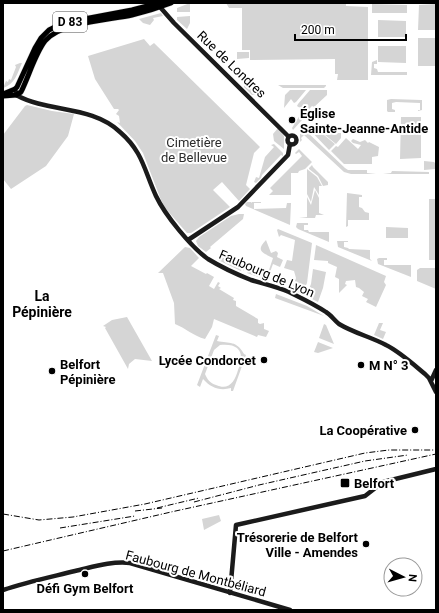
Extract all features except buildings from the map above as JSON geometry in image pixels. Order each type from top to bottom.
[{"type":"main road","name":"D 83","points":[[16,92],[35,48],[41,38],[49,30],[63,23],[171,3]]},
{"type":"main road","name":"D 83","points":[[21,92],[40,50],[52,35],[68,27],[134,15],[159,5]]},
{"type":"main road","points":[[3,95],[21,92]]},
{"type":"street","name":"Rue de Londres","points":[[159,5],[174,23],[289,136]]},
{"type":"street","name":"Faubourg de Lyon","points":[[16,92],[27,101],[87,113],[111,124],[133,145],[141,157],[165,213],[188,240],[208,259],[227,270],[295,295],[318,307],[338,323],[391,347],[425,374],[431,381]]},
{"type":"street","points":[[21,92],[27,101]]},
{"type":"street","points":[[188,240],[238,207],[288,155],[290,144],[287,140],[289,136],[294,136],[296,140],[295,143],[290,144]]},
{"type":"street","points":[[436,370],[431,381],[436,392]]},
{"type":"street","points":[[230,593],[236,525],[365,496],[383,482],[436,469]]},
{"type":"street","name":"Faubourg de Montbéliard","points":[[3,590],[23,583],[117,562],[130,563],[290,610]]},
{"type":"green space","points":[[190,3],[190,12],[177,12],[177,8]]},
{"type":"green space","points":[[226,3],[346,3],[346,6],[368,7],[368,80],[337,80],[338,74],[335,74],[335,59],[250,60],[250,50],[242,50],[242,8],[229,8]]},
{"type":"green space","points":[[372,4],[407,5],[407,13],[372,13]]},
{"type":"green space","points":[[435,4],[435,30],[418,30],[419,5]]},
{"type":"green space","points":[[161,13],[163,16],[153,18],[154,20],[150,25],[143,23],[139,19]]},
{"type":"green space","points":[[190,16],[190,23],[187,29],[177,20],[177,17]]},
{"type":"green space","points":[[378,20],[406,21],[406,37],[378,37]]},
{"type":"green space","points":[[418,38],[435,38],[435,66],[418,66]]},
{"type":"green space","name":"Cimetière de Bellevue","points":[[144,39],[150,46],[154,43],[260,147],[254,153],[246,185],[250,189],[239,201],[222,182],[213,190],[230,207],[191,233],[187,233],[166,209],[161,200],[143,153],[135,141],[117,122],[120,123],[119,116],[116,114],[119,110],[114,109],[95,79],[88,56]]},
{"type":"green space","points":[[378,46],[406,46],[406,63],[378,62]]},
{"type":"green space","points":[[237,52],[249,52],[249,58],[237,59]]},
{"type":"green space","points":[[377,60],[377,64],[374,64],[374,68],[377,69],[378,72],[407,72],[407,75],[371,75],[372,62]]},
{"type":"green space","points":[[22,63],[13,81],[3,88],[6,81],[8,82],[9,79],[11,80],[16,67],[15,65]]},
{"type":"green space","points":[[244,85],[255,86],[255,95],[252,95],[244,87]]},
{"type":"green space","points":[[278,85],[326,86],[324,88],[283,88]]},
{"type":"green space","points":[[290,90],[306,90],[296,102],[294,103],[291,99],[284,108],[285,95]]},
{"type":"green space","points":[[310,90],[327,90],[327,95],[314,107],[312,106],[309,109],[311,110],[293,130],[292,128],[303,110],[297,106]]},
{"type":"green space","points":[[387,100],[422,100],[422,110],[418,111],[420,110],[420,103],[396,102],[392,103],[392,109],[395,110],[395,112],[388,112]]},
{"type":"green space","points":[[27,105],[74,114],[68,136],[46,166],[11,189],[3,179],[3,135]]},
{"type":"green space","points":[[401,117],[421,117],[421,158],[400,159]]},
{"type":"green space","points":[[309,126],[319,135],[324,135],[335,144],[329,150],[307,127]]},
{"type":"green space","points":[[278,128],[284,136],[284,149],[274,141],[273,134]]},
{"type":"green space","points":[[304,129],[348,170],[367,170],[367,173],[376,174],[351,174],[344,172],[304,135],[300,142],[300,134]]},
{"type":"green space","points":[[329,133],[341,133],[341,138],[336,144],[325,135],[329,135]]},
{"type":"green space","points":[[346,138],[358,149],[361,145],[353,143],[351,141],[353,139],[360,142],[365,140],[368,143],[369,142],[379,147],[378,156],[372,157],[372,164],[344,164],[331,151],[336,146],[338,147]]},
{"type":"green space","points":[[274,144],[283,153],[283,156],[281,155],[256,183],[254,182],[256,177],[259,178],[265,157],[274,147],[271,145]]},
{"type":"green space","points":[[299,149],[312,162],[298,173],[291,173],[291,195],[269,195],[273,191],[270,188],[302,156],[299,152],[296,154],[295,153]]},
{"type":"green space","points":[[424,161],[434,162],[435,169],[424,170]]},
{"type":"green space","points":[[312,165],[328,182],[328,185],[323,186],[318,176],[309,169]]},
{"type":"green space","points":[[307,169],[317,177],[322,186],[319,186],[319,195],[314,187],[311,202],[307,194]]},
{"type":"green space","points":[[392,171],[429,172],[429,174],[383,174],[391,173]]},
{"type":"green space","points":[[315,190],[319,198],[319,213],[324,215],[316,215],[315,218],[299,218],[307,217],[307,197],[311,205]]},
{"type":"green space","points":[[347,193],[362,195],[362,197],[359,197],[359,207],[365,212],[369,213],[369,220],[348,220],[348,226],[346,227]]},
{"type":"green space","points":[[429,199],[436,199],[436,260],[429,260]]},
{"type":"green space","points":[[247,202],[261,202],[254,203],[254,209],[286,208],[287,203],[291,203],[290,225],[246,206],[245,204]]},
{"type":"green space","points":[[244,214],[243,219],[206,252],[198,246],[196,241],[199,237],[231,216]]},
{"type":"green space","points":[[297,223],[308,223],[308,225],[304,225],[304,230],[308,230],[309,232],[329,232],[329,242],[298,229],[296,227]]},
{"type":"green space","points":[[386,227],[408,228],[408,238],[386,238]]},
{"type":"green space","points":[[278,229],[312,243],[307,283],[302,294],[292,289],[296,278],[294,271],[284,268],[287,260],[292,261],[295,240],[281,235],[279,237]]},
{"type":"green space","points":[[266,240],[271,253],[276,251],[278,253],[277,257],[283,260],[280,267],[273,264],[267,280],[247,273],[248,271],[267,276],[273,258],[263,253],[261,249]]},
{"type":"green space","points":[[337,241],[348,241],[344,242],[344,247],[349,249],[370,250],[370,259],[372,261],[338,247]]},
{"type":"green space","points":[[316,245],[386,276],[384,282],[386,285],[376,307],[366,302],[368,299],[362,296],[364,292],[356,287],[355,280],[346,281],[345,284],[347,285],[339,293],[339,279],[335,277],[337,267],[328,263],[328,261],[314,260]]},
{"type":"green space","points":[[185,247],[190,248],[199,258],[191,266],[214,277],[209,286],[214,289],[218,282],[220,283],[218,286],[221,288],[219,289],[234,298],[233,300],[236,301],[236,306],[258,319],[258,323],[264,323],[264,329],[269,331],[266,337],[258,335],[257,337],[214,319],[212,327],[205,339],[175,324],[174,303],[163,273],[158,273]]},
{"type":"green space","points":[[220,256],[237,265],[241,264],[244,266],[244,271],[242,268],[241,271],[218,260]]},
{"type":"green space","points":[[387,258],[387,260],[384,260],[384,265],[411,265],[411,277],[378,264],[377,259]]},
{"type":"green space","points":[[420,268],[436,268],[436,289],[417,281],[417,270]]},
{"type":"green space","points":[[313,269],[326,272],[323,288],[318,302],[306,296],[311,284]]},
{"type":"green space","points":[[276,294],[307,306],[324,316],[275,298]]},
{"type":"green space","points":[[127,317],[152,361],[135,359],[129,364],[128,369],[105,328],[106,327],[103,326],[112,320]]},
{"type":"green space","points":[[379,323],[383,323],[380,330],[386,332],[383,339],[374,335]]},
{"type":"green space","points":[[324,324],[326,325],[334,344],[319,338]]},
{"type":"green space","points":[[216,335],[219,336],[217,341],[238,346],[246,355],[233,391],[231,391],[231,388],[216,388],[209,385],[203,379],[200,387],[197,385]],"holes":[[[220,345],[227,345],[239,350],[241,359],[237,374],[231,384],[221,387],[210,382],[205,374],[214,350]]]},
{"type":"green space","points":[[318,342],[333,348],[318,353],[314,352]]},
{"type":"green space","points":[[219,515],[221,521],[204,530],[202,519]]},
{"type":"railway","points":[[3,514],[39,520],[73,517],[145,504],[365,453],[389,450],[436,450]]},
{"type":"railway","points":[[3,551],[171,512],[436,454]]},
{"type":"railway","points":[[194,502],[259,485],[365,461],[408,455]]},
{"type":"railway","points":[[157,508],[199,498]]},
{"type":"railway","points":[[135,511],[162,508]]},
{"type":"railway","points":[[60,528],[135,516]]},
{"type":"place","name":"Église Sainte-Jeanne-Antide","points":[[292,120]]},
{"type":"place","name":"Lycée Condorcet","points":[[264,360]]},
{"type":"place","name":"M N° 3","points":[[361,365]]},
{"type":"place","name":"Belfort Pépinière","points":[[52,371]]},
{"type":"place","name":"La Coopérative","points":[[415,430]]},
{"type":"place","name":"Belfort","points":[[345,483]]},
{"type":"place","name":"Trésorerie de Belfort Ville - Amendes","points":[[366,544]]},
{"type":"place","name":"Défi Gym Belfort","points":[[85,574]]},
{"type":"district","name":"La Pépinière","points":[[42,304]]}]
